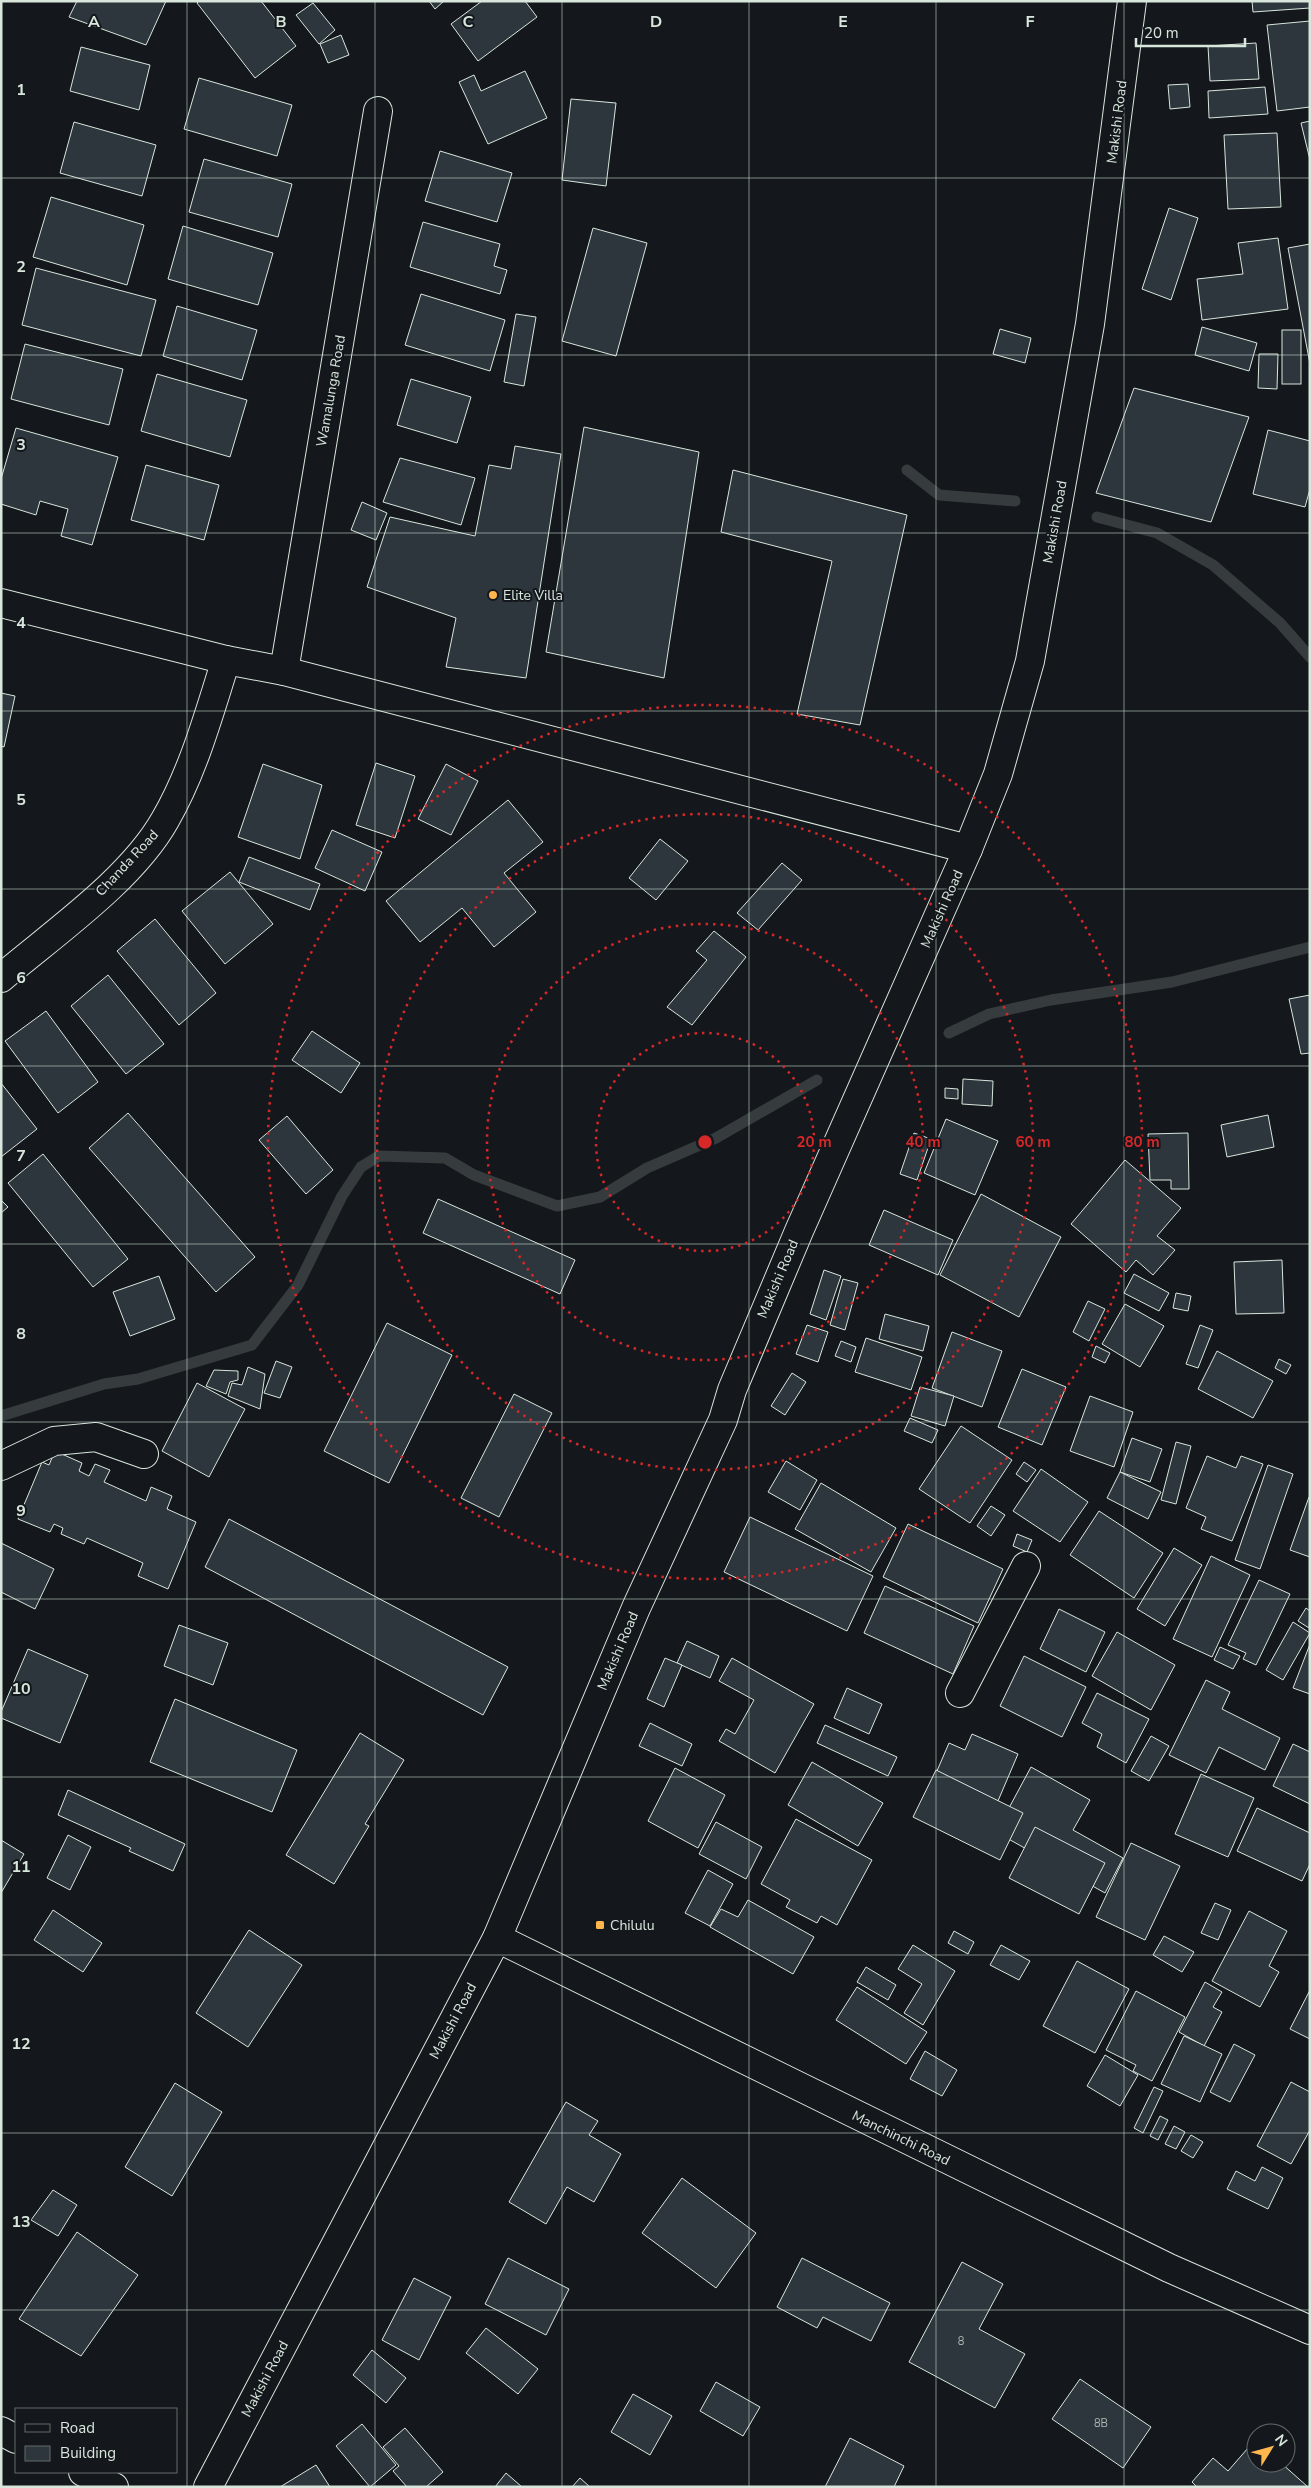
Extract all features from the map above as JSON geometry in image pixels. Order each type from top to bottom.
[{"type":"main road","name":"Makishi Road","points":[[208,2487],[497,1938],[636,1608],[723,1420],[732,1390],[798,1231],[968,850],[998,774],[1030,661],[1090,324],[1132,1]]},
{"type":"main road","name":"Wamalunga Road","points":[[284,671],[378,111]]},
{"type":"main road","points":[[1,603],[226,660],[284,671],[968,850]]},
{"type":"main road","name":"Chanda Road","points":[[1,978],[102,892],[148,844],[165,821],[180,792],[201,738],[226,660]]},
{"type":"main road","points":[[1,1466],[54,1441],[96,1437],[144,1454]]},
{"type":"main road","points":[[960,1693],[1026,1566]]},
{"type":"main road","name":"Manchinchi Road","points":[[497,1938],[790,2084],[1169,2268],[1310,2330]]},
{"type":"main road","points":[[1,2431],[15,2438]]},
{"type":"main road","points":[[85,2473],[114,2487]]},
{"type":"building","points":[[77,1],[166,1],[146,45],[69,17]]},
{"type":"building","points":[[199,1],[261,1],[296,46],[255,78],[197,3]]},
{"type":"building","points":[[429,1],[444,1],[435,9]]},
{"type":"building","points":[[482,1],[525,1],[537,17],[478,61],[451,24]]},
{"type":"building","points":[[1252,1],[1310,1],[1310,8],[1253,12]]},
{"type":"building","points":[[313,3],[335,30],[319,44],[296,15]]},
{"type":"building","points":[[1310,21],[1310,107],[1277,111],[1267,25]]},
{"type":"building","points":[[341,35],[349,55],[328,63],[320,44]]},
{"type":"building","points":[[1256,43],[1259,79],[1210,81],[1208,46]]},
{"type":"building","points":[[81,47],[150,65],[139,110],[70,91]]},
{"type":"building","points":[[525,71],[547,118],[488,144],[459,82],[474,75],[481,91]]},
{"type":"building","points":[[199,78],[292,105],[277,156],[184,129]]},
{"type":"building","points":[[1188,84],[1190,107],[1170,109],[1168,85]]},
{"type":"building","points":[[1265,87],[1268,114],[1209,118],[1208,91]]},
{"type":"building","points":[[571,99],[616,103],[606,186],[562,180]]},
{"type":"building","points":[[1310,121],[1310,160],[1301,123]]},
{"type":"building","points":[[74,122],[156,145],[142,196],[60,173]]},
{"type":"building","points":[[1277,133],[1281,207],[1228,209],[1224,135]]},
{"type":"building","points":[[440,151],[512,173],[497,222],[425,201]]},
{"type":"building","points":[[204,159],[292,184],[278,237],[189,212]]},
{"type":"building","points":[[51,197],[144,225],[127,285],[33,257]]},
{"type":"building","points":[[1169,208],[1198,218],[1171,300],[1142,289]]},
{"type":"building","points":[[423,222],[500,244],[494,266],[507,270],[500,294],[410,267]]},
{"type":"building","points":[[183,226],[273,253],[258,305],[168,279]]},
{"type":"building","points":[[593,228],[647,243],[616,356],[562,341]]},
{"type":"building","points":[[1278,238],[1288,309],[1202,320],[1197,279],[1243,274],[1238,243]]},
{"type":"building","points":[[1310,244],[1310,364],[1288,248]]},
{"type":"building","points":[[36,268],[156,300],[141,356],[22,325]]},
{"type":"building","points":[[421,294],[505,320],[490,371],[405,345]]},
{"type":"building","points":[[177,306],[257,330],[242,380],[163,356]]},
{"type":"building","points":[[516,314],[536,317],[524,386],[504,382]]},
{"type":"building","points":[[1202,327],[1257,343],[1249,371],[1195,355]]},
{"type":"building","points":[[1000,329],[1031,338],[1025,363],[993,354]]},
{"type":"building","points":[[1282,330],[1301,330],[1301,384],[1282,384]]},
{"type":"building","points":[[25,344],[123,369],[109,425],[11,399]]},
{"type":"building","points":[[1259,354],[1278,354],[1277,389],[1258,388]]},
{"type":"building","points":[[157,374],[247,400],[230,457],[141,431]]},
{"type":"building","points":[[411,379],[471,397],[457,443],[397,425]]},
{"type":"building","points":[[1134,388],[1249,417],[1211,522],[1096,493]]},
{"type":"building","points":[[584,427],[699,452],[664,678],[546,652]]},
{"type":"building","points":[[16,428],[118,457],[92,545],[61,536],[68,509],[40,501],[36,515],[1,504],[1,479]]},
{"type":"building","points":[[1268,430],[1310,441],[1310,489],[1305,507],[1253,494]]},
{"type":"building","points":[[515,446],[561,454],[526,678],[446,667],[456,618],[367,587],[390,517],[475,536],[489,465],[511,469]]},
{"type":"building","points":[[400,458],[475,478],[461,525],[383,502]]},
{"type":"building","points":[[146,465],[219,485],[204,540],[131,520]]},
{"type":"building","points":[[733,470],[907,515],[860,725],[797,714],[832,561],[721,532]]},
{"type":"building","points":[[362,502],[387,513],[376,540],[351,530]]},
{"type":"building","points":[[1,693],[15,696],[4,747],[1,746]]},
{"type":"building","points":[[376,763],[415,776],[395,838],[356,825]]},
{"type":"building","points":[[263,764],[322,785],[300,859],[238,837]]},
{"type":"building","points":[[446,764],[478,781],[451,835],[418,819]]},
{"type":"building","points":[[508,800],[543,842],[504,873],[536,912],[494,947],[462,908],[420,942],[386,901]]},
{"type":"building","points":[[332,830],[382,852],[365,891],[315,868]]},
{"type":"building","points":[[660,839],[688,861],[656,900],[629,878]]},
{"type":"building","points":[[249,857],[320,884],[310,910],[239,882]]},
{"type":"building","points":[[782,863],[802,880],[758,930],[737,913]]},
{"type":"building","points":[[230,872],[273,924],[225,964],[182,911]]},
{"type":"building","points":[[155,919],[216,993],[179,1025],[117,951]]},
{"type":"building","points":[[714,931],[746,957],[692,1025],[667,1007],[707,960],[696,951]]},
{"type":"building","points":[[108,975],[164,1044],[126,1074],[71,1006]]},
{"type":"building","points":[[1310,995],[1310,1053],[1301,1054],[1289,999]]},
{"type":"building","points":[[46,1011],[98,1082],[58,1113],[5,1041]]},
{"type":"building","points":[[312,1031],[360,1063],[341,1093],[292,1060]]},
{"type":"building","points":[[963,1079],[993,1081],[992,1106],[962,1104]]},
{"type":"building","points":[[1,1083],[37,1129],[1,1157]]},
{"type":"building","points":[[945,1088],[958,1089],[958,1099],[945,1098]]},
{"type":"building","points":[[128,1113],[255,1257],[216,1292],[89,1148]]},
{"type":"building","points":[[1268,1115],[1274,1147],[1227,1157],[1221,1125]]},
{"type":"building","points":[[287,1116],[333,1170],[306,1194],[259,1140]]},
{"type":"building","points":[[946,1119],[998,1141],[975,1195],[924,1173]]},
{"type":"building","points":[[914,1133],[931,1139],[917,1180],[900,1174]]},
{"type":"building","points":[[1188,1133],[1189,1189],[1171,1189],[1171,1180],[1150,1180],[1148,1134]]},
{"type":"building","points":[[43,1154],[128,1259],[93,1287],[8,1183]]},
{"type":"building","points":[[1125,1160],[1181,1208],[1157,1236],[1175,1250],[1153,1275],[1136,1260],[1126,1272],[1071,1224]]},
{"type":"building","points":[[981,1194],[1061,1237],[1019,1317],[940,1275]]},
{"type":"building","points":[[438,1199],[575,1260],[560,1294],[423,1233]]},
{"type":"building","points":[[1,1200],[8,1207],[1,1213]]},
{"type":"building","points":[[884,1210],[953,1240],[938,1275],[869,1245]]},
{"type":"building","points":[[1282,1260],[1284,1313],[1236,1314],[1234,1262]]},
{"type":"building","points":[[824,1270],[841,1276],[826,1320],[810,1314]]},
{"type":"building","points":[[1134,1274],[1169,1293],[1159,1311],[1124,1293]]},
{"type":"building","points":[[159,1276],[175,1319],[130,1336],[113,1292]]},
{"type":"building","points":[[843,1279],[858,1283],[845,1330],[830,1325]]},
{"type":"building","points":[[1176,1293],[1191,1296],[1188,1311],[1173,1308]]},
{"type":"building","points":[[1088,1301],[1105,1309],[1089,1341],[1073,1332]]},
{"type":"building","points":[[1125,1304],[1164,1326],[1140,1367],[1102,1344]]},
{"type":"building","points":[[885,1314],[929,1326],[923,1351],[879,1339]]},
{"type":"building","points":[[387,1323],[452,1355],[389,1483],[324,1451]]},
{"type":"building","points":[[807,1325],[828,1332],[818,1362],[796,1354]]},
{"type":"building","points":[[1200,1325],[1213,1330],[1198,1368],[1186,1364]]},
{"type":"building","points":[[952,1332],[1002,1351],[982,1407],[932,1388]]},
{"type":"building","points":[[866,1338],[922,1357],[911,1390],[855,1372]]},
{"type":"building","points":[[841,1341],[856,1347],[851,1362],[835,1356]]},
{"type":"building","points":[[1096,1346],[1110,1353],[1105,1363],[1092,1357]]},
{"type":"building","points":[[1217,1351],[1273,1381],[1253,1418],[1198,1389]]},
{"type":"building","points":[[1279,1359],[1291,1365],[1286,1374],[1275,1368]]},
{"type":"building","points":[[276,1361],[292,1367],[280,1398],[264,1393]]},
{"type":"building","points":[[248,1367],[265,1374],[260,1409],[228,1396],[232,1383],[242,1385]]},
{"type":"building","points":[[1022,1369],[1066,1387],[1042,1445],[998,1427]]},
{"type":"building","points":[[214,1370],[238,1371],[238,1380],[230,1382],[226,1394],[206,1386]]},
{"type":"building","points":[[792,1373],[806,1382],[785,1415],[771,1406]]},
{"type":"building","points":[[197,1383],[245,1409],[209,1477],[162,1451]]},
{"type":"building","points":[[920,1387],[954,1396],[945,1426],[911,1416]]},
{"type":"building","points":[[514,1394],[552,1413],[499,1517],[461,1498]]},
{"type":"building","points":[[1090,1396],[1133,1412],[1114,1467],[1070,1451]]},
{"type":"building","points":[[910,1418],[938,1430],[932,1443],[904,1431]]},
{"type":"building","points":[[961,1426],[1012,1460],[970,1523],[919,1489]]},
{"type":"building","points":[[1132,1438],[1162,1449],[1150,1482],[1120,1472]]},
{"type":"building","points":[[1176,1442],[1191,1446],[1176,1504],[1161,1500]]},
{"type":"building","points":[[55,1451],[82,1463],[79,1471],[89,1476],[95,1464],[110,1470],[104,1482],[146,1501],[151,1487],[172,1496],[167,1509],[196,1522],[168,1589],[138,1576],[143,1563],[87,1538],[84,1544],[61,1534],[63,1528],[54,1524],[50,1532],[18,1519],[42,1462],[49,1465]]},
{"type":"building","points":[[1207,1456],[1236,1468],[1241,1456],[1263,1464],[1232,1541],[1201,1529],[1206,1517],[1186,1508]]},
{"type":"building","points":[[786,1461],[817,1480],[800,1510],[768,1492]]},
{"type":"building","points":[[1024,1462],[1036,1470],[1027,1482],[1016,1474]]},
{"type":"building","points":[[1268,1465],[1293,1474],[1260,1569],[1235,1560]]},
{"type":"building","points":[[1041,1469],[1088,1502],[1060,1542],[1013,1511]]},
{"type":"building","points":[[1120,1472],[1161,1492],[1148,1519],[1107,1498]]},
{"type":"building","points":[[821,1483],[896,1528],[871,1572],[795,1529]]},
{"type":"building","points":[[1310,1497],[1310,1557],[1290,1550]]},
{"type":"building","points":[[991,1506],[1005,1515],[991,1536],[977,1526]]},
{"type":"building","points":[[1099,1511],[1163,1553],[1134,1598],[1070,1555]]},
{"type":"building","points":[[750,1517],[873,1576],[847,1631],[724,1572]]},
{"type":"building","points":[[229,1519],[508,1667],[483,1715],[205,1567]]},
{"type":"building","points":[[908,1524],[1003,1569],[978,1623],[883,1577]]},
{"type":"building","points":[[1017,1534],[1032,1540],[1027,1552],[1013,1546]]},
{"type":"building","points":[[1,1543],[54,1569],[35,1609],[1,1592]]},
{"type":"building","points":[[1174,1548],[1202,1565],[1165,1626],[1137,1609]]},
{"type":"building","points":[[1211,1556],[1250,1575],[1212,1657],[1173,1639]]},
{"type":"building","points":[[1259,1580],[1290,1594],[1256,1665],[1243,1659],[1246,1653],[1228,1645]]},
{"type":"building","points":[[885,1586],[974,1626],[953,1674],[864,1633]]},
{"type":"building","points":[[1306,1608],[1310,1611],[1309,1628],[1298,1621]]},
{"type":"building","points":[[1059,1609],[1105,1632],[1086,1672],[1040,1649]]},
{"type":"building","points":[[1293,1622],[1310,1633],[1283,1680],[1266,1670]]},
{"type":"building","points":[[179,1625],[228,1643],[213,1685],[164,1666]]},
{"type":"building","points":[[1117,1632],[1175,1665],[1151,1710],[1092,1676]]},
{"type":"building","points":[[687,1641],[719,1656],[710,1678],[677,1663]]},
{"type":"building","points":[[1310,1644],[1310,1694],[1293,1688]]},
{"type":"building","points":[[1220,1647],[1240,1656],[1233,1669],[1214,1660]]},
{"type":"building","points":[[28,1649],[88,1675],[60,1743],[1,1718],[1,1712]]},
{"type":"building","points":[[1024,1656],[1086,1687],[1062,1737],[1000,1706]]},
{"type":"building","points":[[665,1658],[682,1665],[664,1707],[647,1699]]},
{"type":"building","points":[[732,1658],[814,1704],[775,1773],[719,1741],[726,1729],[735,1734],[754,1700],[719,1681]]},
{"type":"building","points":[[1206,1680],[1230,1692],[1222,1709],[1280,1738],[1265,1770],[1219,1747],[1206,1773],[1169,1755]]},
{"type":"building","points":[[847,1688],[882,1704],[869,1734],[834,1718]]},
{"type":"building","points":[[1097,1693],[1149,1719],[1126,1763],[1097,1747],[1102,1734],[1082,1723]]},
{"type":"building","points":[[175,1699],[297,1750],[272,1812],[150,1762]]},
{"type":"building","points":[[650,1723],[692,1744],[682,1766],[639,1746]]},
{"type":"building","points":[[825,1725],[897,1757],[888,1776],[817,1743]]},
{"type":"building","points":[[360,1733],[404,1760],[365,1824],[369,1826],[334,1884],[286,1855]]},
{"type":"building","points":[[972,1734],[1018,1754],[989,1822],[927,1794],[949,1743],[965,1750]]},
{"type":"building","points":[[1151,1736],[1169,1746],[1149,1781],[1131,1771]]},
{"type":"building","points":[[1293,1744],[1310,1752],[1310,1804],[1273,1786]]},
{"type":"building","points":[[812,1762],[883,1803],[858,1846],[788,1805]]},
{"type":"building","points":[[1031,1767],[1090,1800],[1073,1830],[1123,1858],[1105,1893],[996,1832]]},
{"type":"building","points":[[675,1768],[725,1795],[698,1848],[648,1821]]},
{"type":"building","points":[[936,1770],[1023,1813],[1000,1860],[913,1817]]},
{"type":"building","points":[[1201,1774],[1254,1798],[1228,1857],[1175,1834]]},
{"type":"building","points":[[68,1790],[185,1844],[173,1871],[129,1851],[131,1848],[58,1815]]},
{"type":"building","points":[[1257,1808],[1310,1833],[1310,1864],[1302,1881],[1237,1851]]},
{"type":"building","points":[[796,1819],[872,1860],[837,1925],[821,1916],[817,1923],[786,1907],[790,1900],[761,1884]]},
{"type":"building","points":[[716,1822],[762,1847],[746,1879],[699,1854]]},
{"type":"building","points":[[1035,1827],[1105,1863],[1079,1914],[1009,1878]]},
{"type":"building","points":[[68,1835],[91,1847],[70,1890],[47,1878]]},
{"type":"building","points":[[1,1840],[24,1854],[1,1893]]},
{"type":"building","points":[[1131,1843],[1180,1866],[1145,1940],[1096,1917]]},
{"type":"building","points":[[708,1870],[733,1884],[710,1926],[685,1913]]},
{"type":"building","points":[[748,1900],[814,1937],[793,1974],[710,1927],[721,1909],[738,1917]]},
{"type":"building","points":[[1215,1903],[1231,1910],[1218,1940],[1201,1933]]},
{"type":"building","points":[[53,1910],[102,1943],[83,1972],[34,1940]]},
{"type":"building","points":[[1249,1911],[1287,1931],[1269,1966],[1279,1972],[1260,2007],[1212,1981]]},
{"type":"building","points":[[249,1930],[302,1965],[248,2047],[196,2013]]},
{"type":"building","points":[[954,1931],[974,1942],[968,1954],[948,1943]]},
{"type":"building","points":[[1164,1936],[1194,1952],[1182,1972],[1153,1955]]},
{"type":"building","points":[[913,1945],[955,1971],[923,2025],[904,2013],[922,1984],[898,1969]]},
{"type":"building","points":[[1001,1945],[1030,1961],[1019,1980],[990,1965]]},
{"type":"building","points":[[1077,1961],[1129,1989],[1095,2053],[1043,2026]]},
{"type":"building","points":[[866,1967],[896,1985],[888,2000],[857,1982]]},
{"type":"building","points":[[1205,1982],[1222,1992],[1213,2007],[1222,2012],[1204,2046],[1179,2032]]},
{"type":"building","points":[[857,1987],[927,2032],[906,2064],[836,2020]]},
{"type":"building","points":[[1310,1990],[1310,2039],[1290,2029]]},
{"type":"building","points":[[1136,1991],[1185,2017],[1152,2081],[1133,2071],[1136,2065],[1106,2050]]},
{"type":"building","points":[[1184,2036],[1222,2054],[1200,2102],[1161,2084]]},
{"type":"building","points":[[1234,2044],[1255,2055],[1230,2102],[1210,2092]]},
{"type":"building","points":[[925,2051],[957,2070],[942,2096],[910,2079]]},
{"type":"building","points":[[1105,2055],[1138,2075],[1120,2106],[1087,2086]]},
{"type":"building","points":[[1291,2082],[1310,2092],[1310,2130],[1291,2164],[1257,2146]]},
{"type":"building","points":[[175,2083],[222,2112],[172,2196],[125,2167]]},
{"type":"building","points":[[1154,2087],[1163,2091],[1143,2133],[1134,2128]]},
{"type":"building","points":[[566,2102],[598,2121],[589,2135],[621,2154],[594,2202],[567,2187],[546,2224],[509,2202]]},
{"type":"building","points":[[1160,2116],[1168,2120],[1158,2140],[1150,2136]]},
{"type":"building","points":[[1174,2126],[1185,2132],[1176,2149],[1165,2144]]},
{"type":"building","points":[[1191,2135],[1203,2142],[1193,2158],[1181,2151]]},
{"type":"building","points":[[1262,2167],[1283,2178],[1268,2209],[1227,2189],[1236,2171],[1255,2181]]},
{"type":"building","points":[[682,2178],[756,2233],[716,2288],[642,2233]]},
{"type":"building","points":[[53,2190],[77,2205],[58,2236],[31,2220]]},
{"type":"building","points":[[77,2232],[138,2275],[81,2356],[19,2319]]},
{"type":"building","points":[[508,2258],[569,2289],[546,2335],[485,2304]]},
{"type":"building","points":[[802,2258],[890,2303],[871,2341],[823,2317],[817,2328],[777,2307]]},
{"type":"building","points":[[962,2262],[1003,2284],[979,2329],[1025,2354],[995,2408],[909,2362]]},
{"type":"building","points":[[414,2278],[451,2297],[419,2360],[382,2340]]},
{"type":"building","points":[[486,2328],[538,2369],[518,2394],[466,2353]]},
{"type":"building","points":[[372,2350],[406,2378],[386,2403],[353,2375]]},
{"type":"building","points":[[1080,2379],[1151,2427],[1123,2468],[1052,2419]]},
{"type":"building","points":[[716,2382],[760,2407],[743,2436],[700,2411]]},
{"type":"building","points":[[633,2394],[672,2416],[650,2455],[611,2432]]},
{"type":"building","points":[[362,2424],[396,2465],[370,2487],[336,2446]]},
{"type":"building","points":[[405,2428],[443,2472],[426,2487],[407,2487],[393,2471],[399,2466],[383,2447]]},
{"type":"building","points":[[850,2438],[904,2466],[894,2487],[825,2487]]},
{"type":"building","points":[[1246,2450],[1246,2473],[1292,2473],[1308,2487],[1197,2487],[1192,2482],[1213,2458],[1228,2471]]},
{"type":"building","points":[[316,2465],[330,2487],[280,2487]]},
{"type":"building","points":[[506,2473],[522,2487],[495,2487]]},
{"type":"building","points":[[580,2478],[590,2487],[572,2487]]},
{"type":"waterway","points":[[907,470],[939,495],[1015,501]]},
{"type":"waterway","points":[[1097,517],[1157,533],[1213,565],[1280,623],[1310,657]]},
{"type":"waterway","points":[[949,1033],[989,1014],[1051,1000],[1172,982],[1310,947]]},
{"type":"waterway","points":[[1,1416],[104,1384],[138,1379],[252,1345],[298,1285],[342,1196],[361,1167],[379,1156],[445,1158],[474,1175],[557,1206],[600,1197],[647,1168],[716,1138],[817,1080]]},
{"type":"place","name":"Elite Villa","points":[[493,595]]},
{"type":"place","name":"Chilulu","points":[[600,1925]]}]
